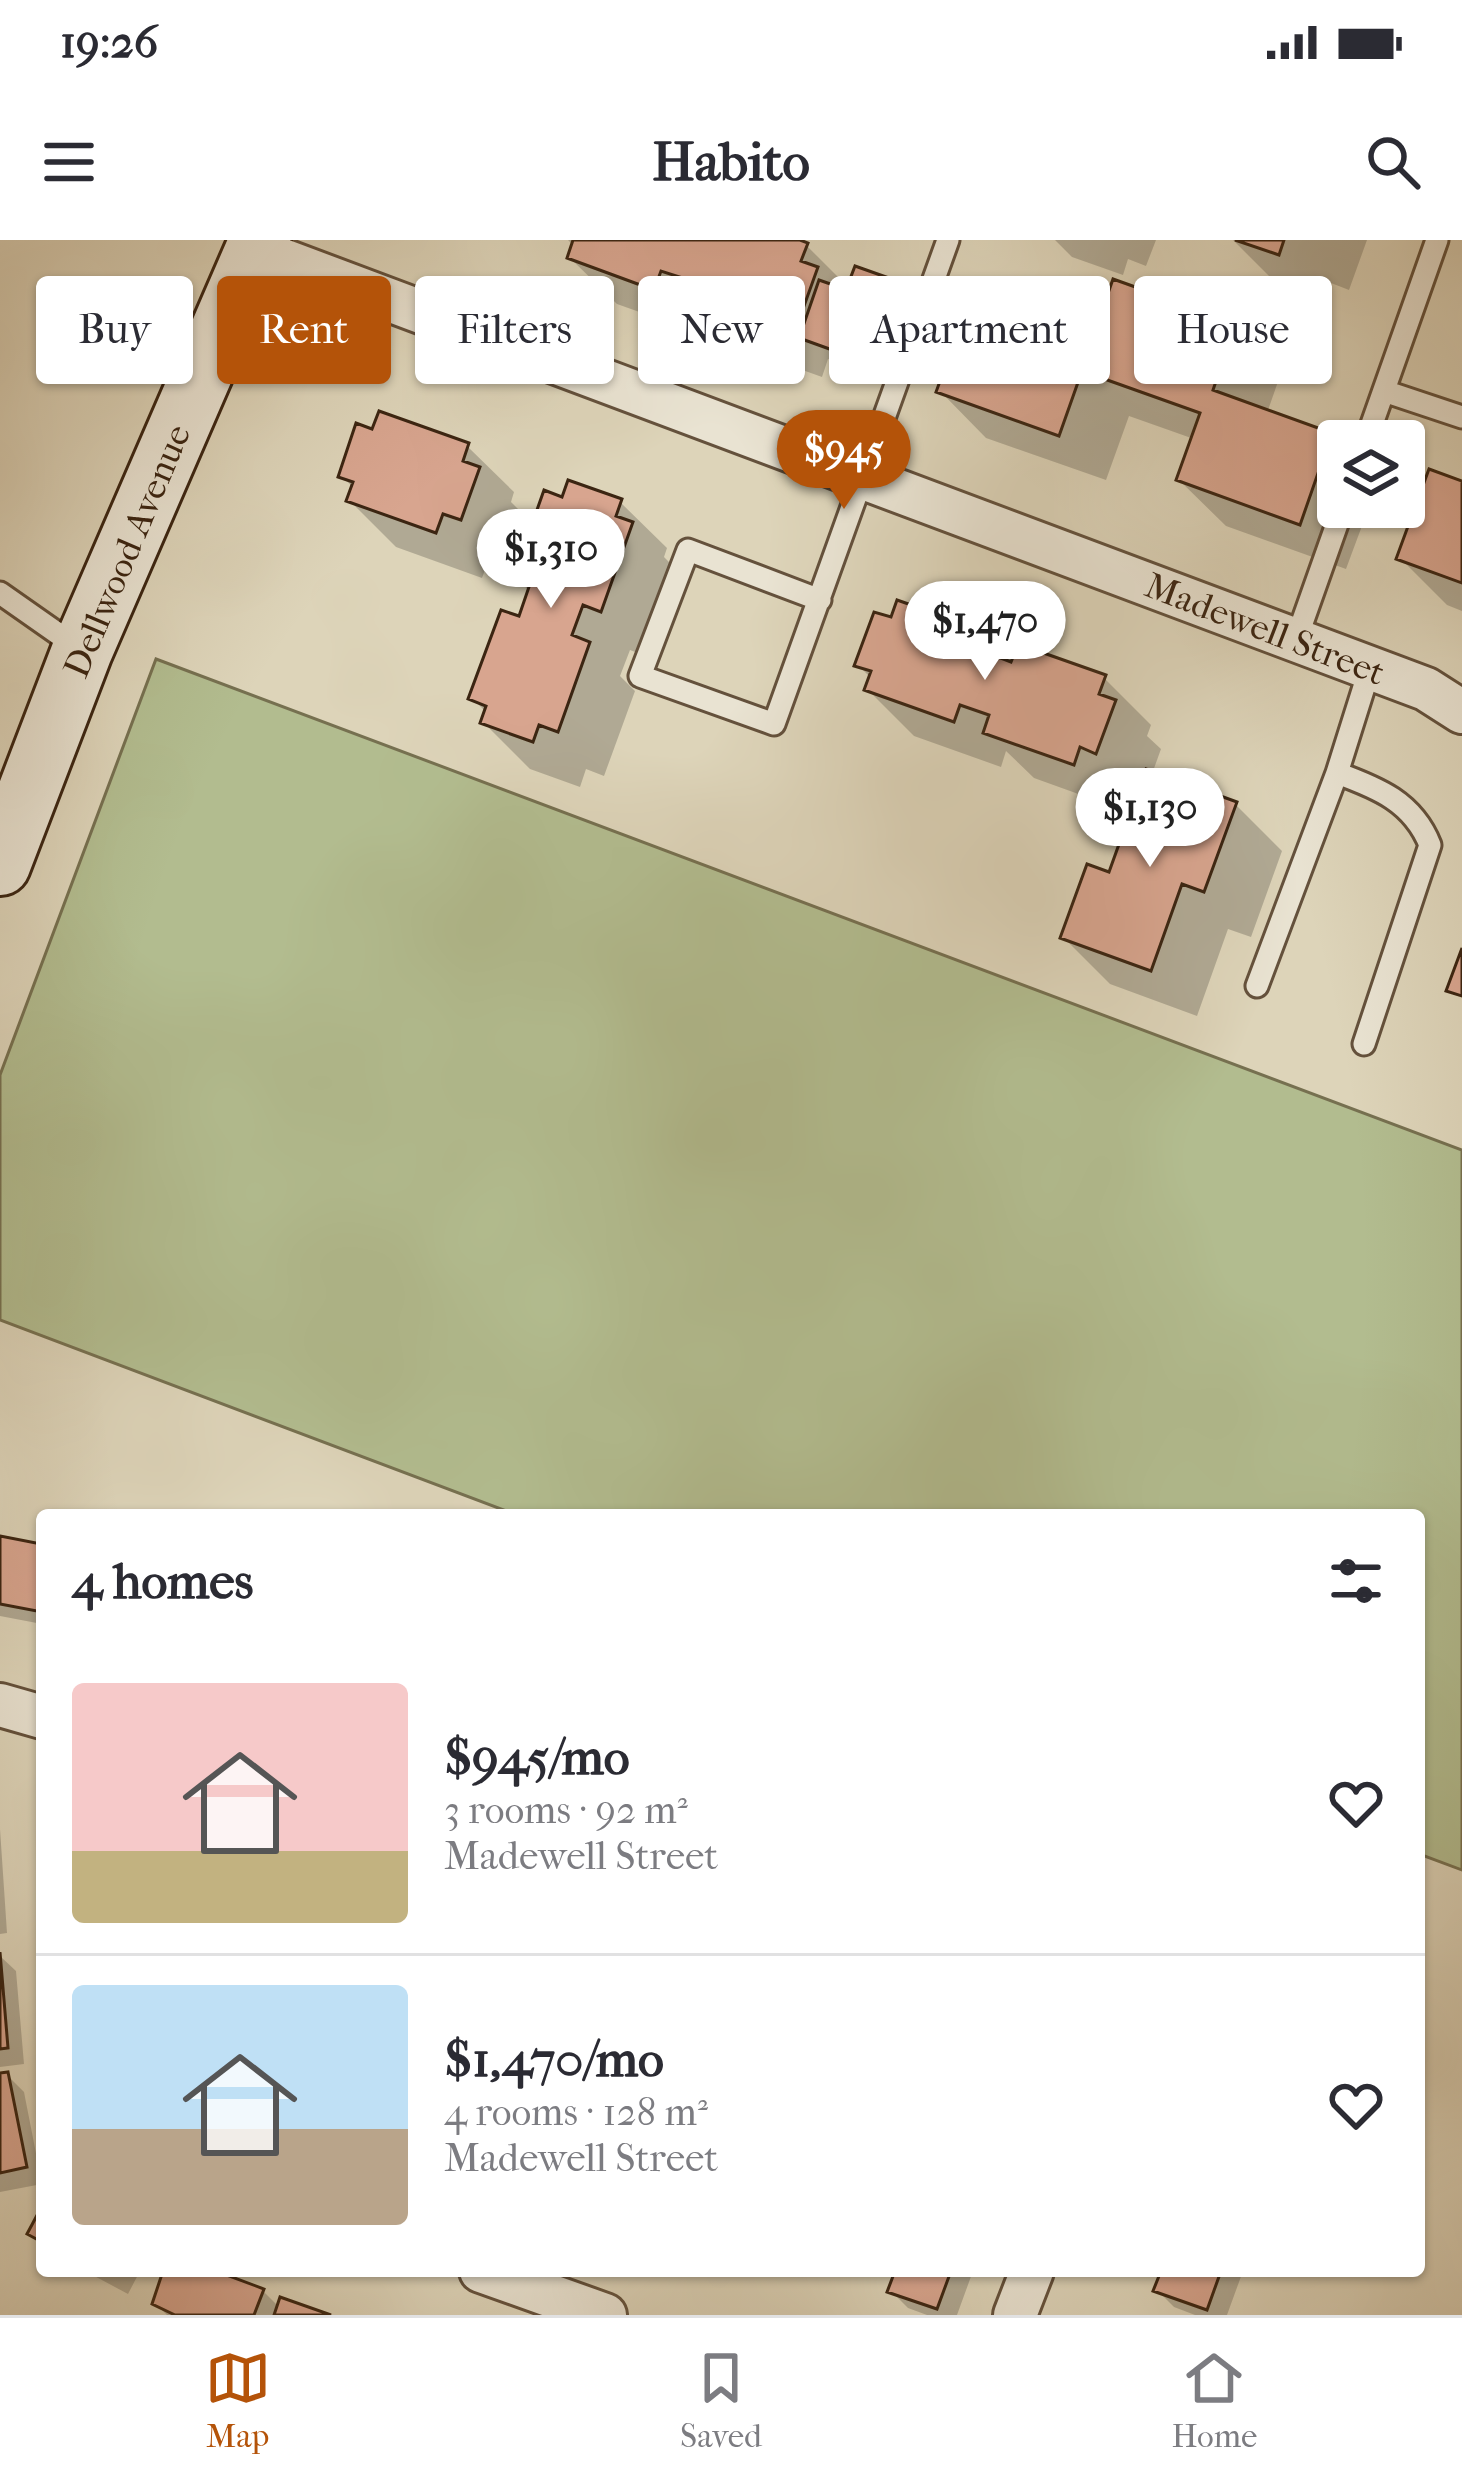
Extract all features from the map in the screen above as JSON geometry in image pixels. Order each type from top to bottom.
[{"type":"street","name":"Madewell Street","points":[[258,245],[1426,689],[1462,712]]},
{"type":"street","name":"Dellwood Avenue","points":[[0,865],[82,651],[258,245]]},
{"type":"street","points":[[0,1705],[36,1715]]},
{"type":"street","points":[[498,2277],[605,2315]]},
{"type":"street","points":[[1015,2315],[1030,2277]]},
{"type":"lane","points":[[820,600],[688,550],[640,676],[774,724],[820,600],[865,478],[948,240]]},
{"type":"lane","points":[[1374,420],[1437,240]]},
{"type":"lane","points":[[1384,391],[1462,417]]},
{"type":"lane","points":[[1296,640],[1336,528]]},
{"type":"lane","points":[[0,593],[82,651]]},
{"type":"lane","points":[[1257,986],[1370,668]]},
{"type":"lane","points":[[1336,773],[1400,801],[1422,825],[1430,845],[1364,1044]]},
{"type":"green space","points":[[156,659],[1462,1150],[1462,1870],[1425,1856],[1425,1509],[501,1509],[0,1320],[0,1075]]},
{"type":"building","points":[[573,240],[800,240],[808,243],[801,261],[818,267],[805,303],[805,276],[676,276],[661,271],[659,276],[638,276],[638,284],[567,258]]},
{"type":"building","points":[[1235,240],[1284,240],[1279,255]]},
{"type":"building","points":[[855,266],[883,276],[851,276]]},
{"type":"building","points":[[1113,279],[1134,287],[1134,384],[1215,384],[1213,390],[1317,428],[1317,476],[1300,525],[1176,480],[1200,413],[1110,381]]},
{"type":"building","points":[[819,280],[829,284],[829,349],[805,340],[805,321]]},
{"type":"building","points":[[939,384],[1077,384],[1059,436],[936,392]]},
{"type":"building","points":[[379,411],[469,443],[463,461],[480,467],[461,520],[443,514],[436,533],[346,501],[353,482],[338,477],[356,423],[372,429]]},
{"type":"building","points":[[1429,469],[1462,481],[1462,583],[1396,559],[1407,528],[1425,528]]},
{"type":"building","points":[[568,480],[622,499],[616,516],[633,522],[601,612],[583,605],[572,635],[590,642],[558,732],[539,725],[533,742],[480,723],[486,706],[468,699],[501,610],[519,616],[530,584],[513,578],[544,490],[562,497]]},
{"type":"building","points":[[897,600],[986,631],[980,650],[1011,662],[1018,644],[1106,675],[1099,694],[1116,700],[1096,754],[1080,747],[1074,765],[983,733],[989,715],[960,705],[954,722],[864,690],[871,671],[854,666],[874,612],[891,617]]},
{"type":"building","points":[[1146,769],[1237,802],[1204,892],[1182,884],[1151,971],[1060,938],[1087,864],[1109,872]]},
{"type":"building","points":[[1462,948],[1462,996],[1446,991]]},
{"type":"building","points":[[0,1536],[36,1543],[36,1611],[0,1604]]},
{"type":"building","points":[[0,1952],[8,2048],[0,2049]]},
{"type":"building","points":[[8,2072],[27,2167],[0,2173],[0,2073]]},
{"type":"building","points":[[36,2217],[36,2239],[27,2234]]},
{"type":"building","points":[[161,2277],[232,2277],[264,2289],[254,2315],[175,2315],[152,2304]]},
{"type":"building","points":[[893,2277],[949,2277],[937,2309],[887,2292]]},
{"type":"building","points":[[1159,2277],[1219,2277],[1207,2310],[1153,2291]]},
{"type":"building","points":[[280,2297],[331,2315],[274,2315]]}]
